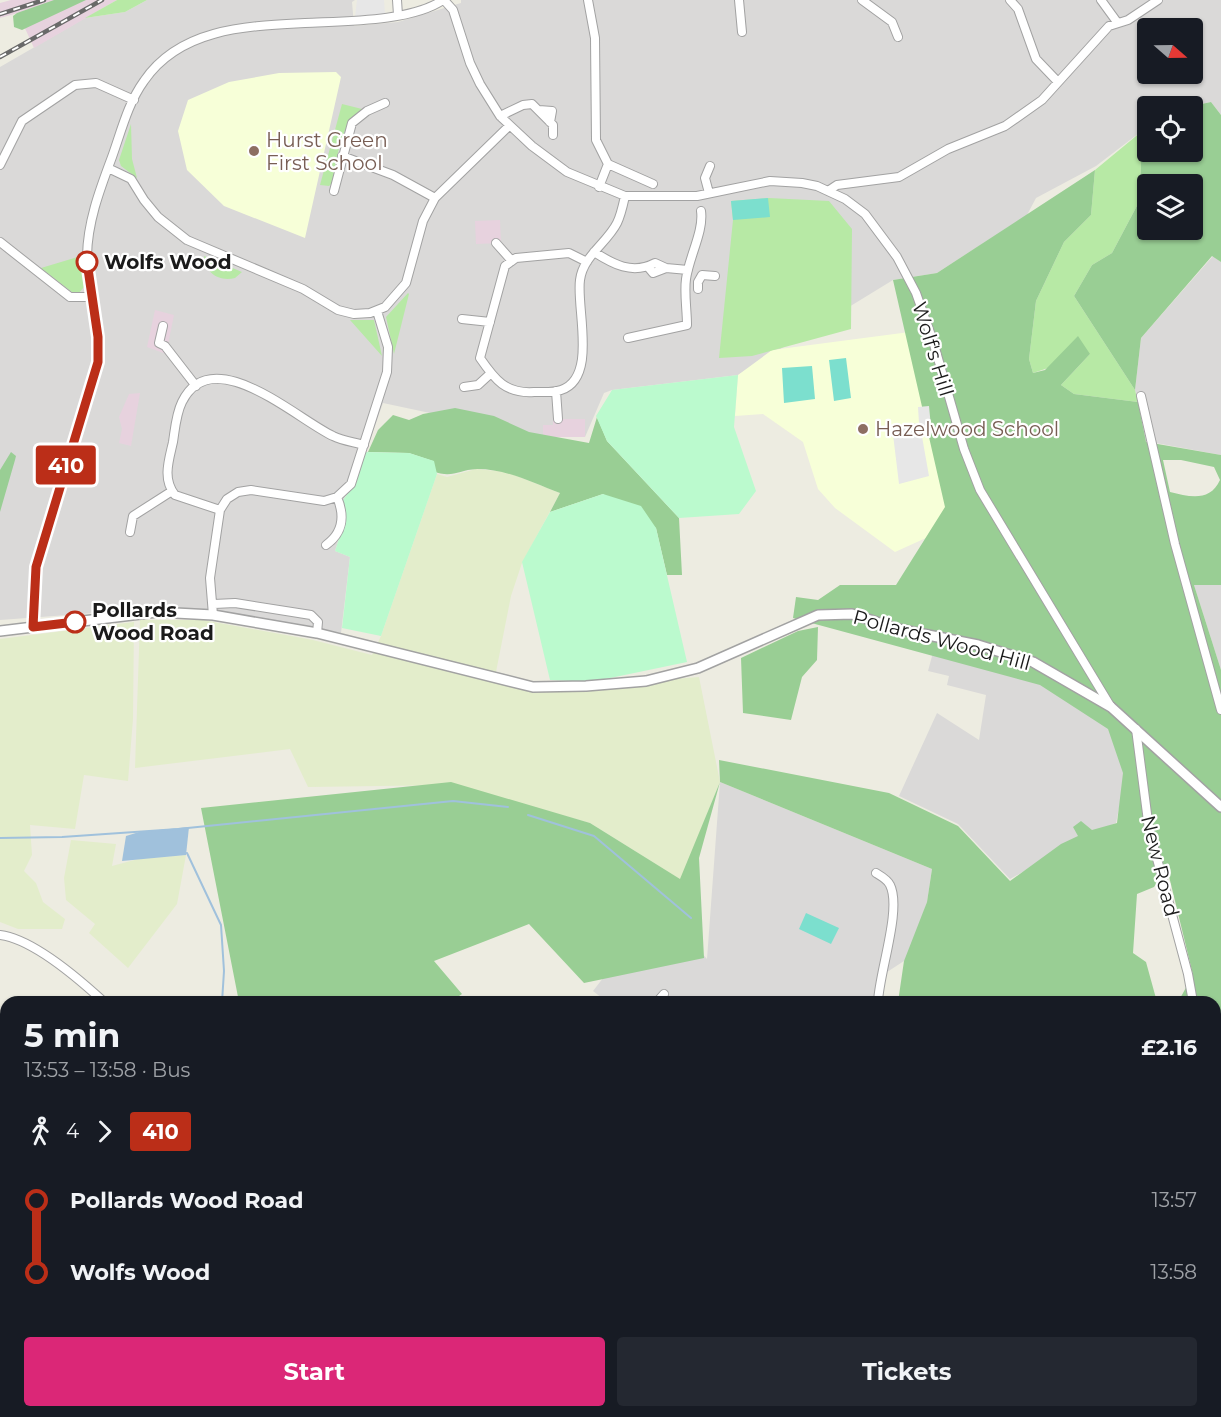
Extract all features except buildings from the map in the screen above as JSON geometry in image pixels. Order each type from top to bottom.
[{"type":"street","points":[[397,0],[398,15]]},
{"type":"street","points":[[33,627],[36,567],[98,362],[98,337],[91,297],[88,244],[97,199],[134,100],[144,81],[161,61],[185,45],[214,33],[236,28],[398,15],[444,0],[453,10],[480,84],[509,126],[554,163],[599,187],[625,196],[617,223],[586,262],[580,279],[583,334],[581,371],[574,382],[556,391],[518,393],[502,387],[480,358],[505,266],[516,258],[569,253],[586,262]]},
{"type":"street","points":[[588,0],[595,38],[596,140],[608,164],[653,184]]},
{"type":"street","points":[[739,0],[742,32]]},
{"type":"street","points":[[862,0],[892,22],[898,37]]},
{"type":"street","points":[[1010,0],[1018,9],[1036,59],[1058,82]]},
{"type":"street","points":[[1101,0],[1118,22]]},
{"type":"street","points":[[828,191],[837,185],[899,177],[948,149],[1005,126],[1042,100],[1109,26],[1128,20],[1158,0]]},
{"type":"street","points":[[0,165],[22,120],[81,82],[96,83],[134,100]]},
{"type":"street","points":[[334,191],[352,123],[367,111],[385,103]]},
{"type":"street","points":[[500,116],[523,105],[532,104],[550,122],[551,134],[562,140]]},
{"type":"street","points":[[108,168],[131,179],[158,217],[199,246],[303,289],[338,310],[354,314],[377,311],[395,299],[406,283],[423,221],[435,198],[509,126]]},
{"type":"street","points":[[342,156],[393,175],[435,198]]},
{"type":"street","points":[[599,187],[608,164]]},
{"type":"street","points":[[709,194],[705,178],[711,166]]},
{"type":"street","name":"Wolf's Hill","points":[[625,196],[709,194],[770,181],[802,183],[828,191],[846,200],[865,214],[897,257],[911,282],[933,341],[948,398],[980,490],[1111,707]]},
{"type":"street","points":[[628,338],[687,325],[686,280],[703,222],[701,211]]},
{"type":"street","points":[[0,242],[70,297],[91,297]]},
{"type":"street","points":[[496,243],[512,261]]},
{"type":"street","points":[[594,252],[618,268],[648,267],[655,263],[666,268],[688,270]]},
{"type":"street","points":[[686,280],[698,286],[702,275],[715,276]]},
{"type":"street","points":[[213,615],[214,604],[209,585],[220,510],[226,499],[243,490],[316,501],[337,498],[351,484],[383,389],[388,347],[377,311]]},
{"type":"street","points":[[462,319],[490,322]]},
{"type":"street","points":[[163,326],[159,343],[165,346],[196,386]]},
{"type":"street","points":[[464,387],[478,385],[490,374]]},
{"type":"street","points":[[220,510],[180,497],[172,491],[167,474],[179,410],[185,397],[196,386],[219,379],[249,386],[334,436],[364,445]]},
{"type":"street","points":[[556,391],[558,419]]},
{"type":"street","points":[[1141,396],[1176,544],[1221,710]]},
{"type":"street","points":[[130,532],[133,516],[172,491]]},
{"type":"street","points":[[327,546],[336,537],[343,518],[337,498]]},
{"type":"street","points":[[0,631],[157,612],[213,615],[316,633],[318,622],[311,615],[235,603],[214,604]]},
{"type":"street","name":"Pollards Wood Hill","points":[[316,633],[533,687],[586,686],[646,681],[703,665],[818,615],[852,614],[898,629],[978,645],[1033,662],[1111,707],[1221,807]]},
{"type":"street","name":"New Road","points":[[1136,729],[1149,829],[1191,996]]},
{"type":"street","points":[[876,873],[890,882],[893,894],[890,931],[879,996]]},
{"type":"street","points":[[0,935],[12,937],[46,957],[96,996]]},
{"type":"shaded area","points":[[11,0],[117,0],[34,48],[18,13],[0,18],[0,3]]},
{"type":"shaded area","points":[[147,0],[355,0],[352,2],[354,26],[398,22],[461,3],[461,0],[1221,0],[1221,115],[1211,102],[1203,104],[1203,96],[1137,96],[1137,135],[1096,166],[1036,198],[1027,215],[937,273],[893,280],[738,375],[612,390],[604,393],[585,437],[543,437],[383,403],[354,486],[345,496],[343,504],[346,517],[335,551],[350,557],[341,633],[228,612],[148,609],[0,620],[0,67],[85,18],[125,12]]},
{"type":"shaded area","points":[[357,0],[384,0],[385,14],[355,17]]},
{"type":"shaded area","name":"Hurst Green First School","points":[[336,72],[341,77],[305,238],[224,206],[187,170],[178,131],[188,100],[229,82],[279,73]]},
{"type":"shaded area","points":[[768,198],[770,217],[733,220],[731,201]]},
{"type":"shaded area","points":[[500,220],[501,243],[476,244],[475,221]]},
{"type":"shaded area","points":[[1213,256],[1221,262],[1221,455],[1145,441],[1135,390],[1141,338]]},
{"type":"shaded area","points":[[155,310],[174,315],[166,354],[147,347]]},
{"type":"shaded area","name":"Hazelwood School","points":[[925,330],[959,523],[895,552],[835,508],[818,489],[803,442],[763,414],[735,416],[738,375],[772,350]]},
{"type":"shaded area","points":[[846,358],[851,398],[834,401],[829,360]]},
{"type":"shaded area","points":[[812,366],[815,399],[784,403],[782,368]]},
{"type":"shaded area","points":[[738,375],[734,427],[756,491],[739,514],[679,518],[607,441],[596,416],[612,390]]},
{"type":"shaded area","points":[[140,393],[131,446],[119,443],[122,429],[119,417],[129,394]]},
{"type":"shaded area","points":[[929,406],[931,427],[921,431],[929,476],[899,484],[892,426],[919,423],[918,407]]},
{"type":"shaded area","points":[[553,419],[585,419],[585,437],[543,437],[543,425],[553,425]]},
{"type":"shaded area","points":[[365,452],[409,453],[434,461],[437,474],[381,636],[342,628],[350,557],[335,551],[346,517],[343,500],[353,486]]},
{"type":"shaded area","points":[[476,469],[507,472],[560,493],[522,563],[511,596],[495,677],[533,687],[586,686],[699,677],[720,782],[681,880],[590,823],[454,785],[308,787],[290,749],[135,768],[140,620],[203,620],[313,640],[372,655],[381,636],[437,474],[447,477]]},
{"type":"shaded area","points":[[603,494],[641,506],[656,528],[687,662],[591,682],[550,680],[522,562],[550,512]]},
{"type":"shaded area","points":[[1194,585],[1221,585],[1221,670]]},
{"type":"shaded area","points":[[134,622],[133,719],[128,781],[84,775],[75,829],[30,825],[32,855],[24,871],[36,883],[43,902],[65,919],[62,929],[18,929],[0,922],[0,639]]},
{"type":"shaded area","points":[[935,645],[976,650],[1112,717],[1129,758],[1116,823],[1092,833],[1010,879],[958,824],[899,796],[937,713],[979,740],[986,695],[947,685],[949,676],[928,671]]},
{"type":"shaded area","points":[[720,782],[932,869],[927,902],[909,955],[884,974],[881,996],[599,996],[593,991],[659,906],[707,959]]},
{"type":"shaded area","points":[[189,827],[186,855],[122,861],[126,836],[139,832]]},
{"type":"shaded area","points":[[71,840],[116,844],[112,866],[138,859],[186,855],[177,904],[128,968],[89,933],[95,924],[66,900],[64,878]]},
{"type":"shaded area","points":[[806,913],[839,928],[831,944],[799,929]]},
{"type":"green space","points":[[54,0],[86,0],[22,30],[14,27],[13,16],[17,13]]},
{"type":"green space","points":[[117,0],[147,0],[125,12],[85,18]]},
{"type":"green space","points":[[1211,102],[1221,115],[1221,262],[1212,256],[1141,338],[1135,390],[1074,296],[1092,265],[1112,253],[1137,206],[1137,240],[1203,240],[1203,174],[1141,174],[1141,162],[1203,162],[1203,104]]},
{"type":"green space","points":[[342,104],[362,109],[348,124],[344,133],[332,183],[329,186],[320,185]]},
{"type":"green space","points":[[131,124],[132,159],[137,178],[121,166],[119,160]]},
{"type":"green space","points":[[1137,135],[1137,162],[1141,162],[1141,174],[1137,174],[1137,206],[1112,253],[1092,265],[1074,296],[1135,390],[1138,402],[1074,394],[1061,385],[1090,354],[1033,373],[1029,359],[1036,301],[1064,242],[1091,215],[1095,170]]},
{"type":"green space","points":[[1095,170],[1091,215],[1064,242],[1036,301],[1029,359],[1033,373],[1045,370],[1078,336],[1090,354],[1061,385],[1074,394],[1138,402],[1146,442],[1221,455],[1221,585],[1194,585],[1221,670],[1221,996],[1181,996],[1193,975],[1167,868],[1154,887],[1137,894],[1133,953],[1146,962],[1155,996],[899,996],[904,961],[927,902],[932,869],[720,782],[719,760],[889,793],[958,826],[1010,881],[1061,844],[1078,836],[1073,827],[1081,821],[1092,830],[1117,823],[1123,773],[1108,729],[1040,685],[793,618],[796,597],[818,600],[840,585],[896,585],[945,507],[893,280],[937,273]],"holes":[[[1163,460],[1181,460],[1214,467],[1220,480],[1216,487],[1205,495],[1192,496],[1170,492]]]},
{"type":"green space","points":[[769,198],[829,201],[852,229],[851,329],[752,356],[719,358],[733,220],[731,201]]},
{"type":"green space","points":[[81,256],[84,287],[78,294],[73,293],[41,268]]},
{"type":"green space","points":[[204,256],[242,272],[235,278],[218,277],[207,267]]},
{"type":"green space","points":[[409,294],[394,354],[386,317]]},
{"type":"green space","points":[[350,320],[374,320],[382,356]]},
{"type":"green space","points":[[455,408],[494,416],[529,432],[589,443],[597,417],[607,441],[679,518],[682,575],[667,575],[656,528],[603,494],[550,512],[560,493],[520,477],[499,471],[477,469],[445,474],[432,471],[433,461],[409,453],[368,452],[378,430],[393,415],[409,420],[423,414]]},
{"type":"green space","points":[[11,452],[16,456],[0,512],[0,470]]},
{"type":"green space","points":[[818,627],[817,660],[802,677],[791,720],[743,713],[741,658],[798,631]]},
{"type":"green space","points":[[451,782],[590,823],[680,879],[720,782],[699,858],[704,958],[584,983],[529,924],[434,961],[462,994],[459,996],[238,996],[201,808]]},
{"type":"waterway","points":[[0,838],[62,837],[178,829],[453,801],[508,807]]},
{"type":"waterway","points":[[528,815],[594,836],[691,918]]},
{"type":"waterway","points":[[187,853],[221,925],[224,971],[222,996]]},
{"type":"railway","points":[[0,14],[44,0]]},
{"type":"railway","points":[[0,57],[102,0]]},
{"type":"bus line","name":"410","points":[[75,622],[33,627],[34,578],[98,362],[99,344],[87,262]]},
{"type":"place","name":"Hurst Green First School","points":[[254,151]]},
{"type":"place","name":"Wolfs Wood","points":[[87,262]]},
{"type":"place","name":"Hazelwood School","points":[[863,429]]},
{"type":"place","name":"Pollards Wood Road","points":[[75,622]]}]
